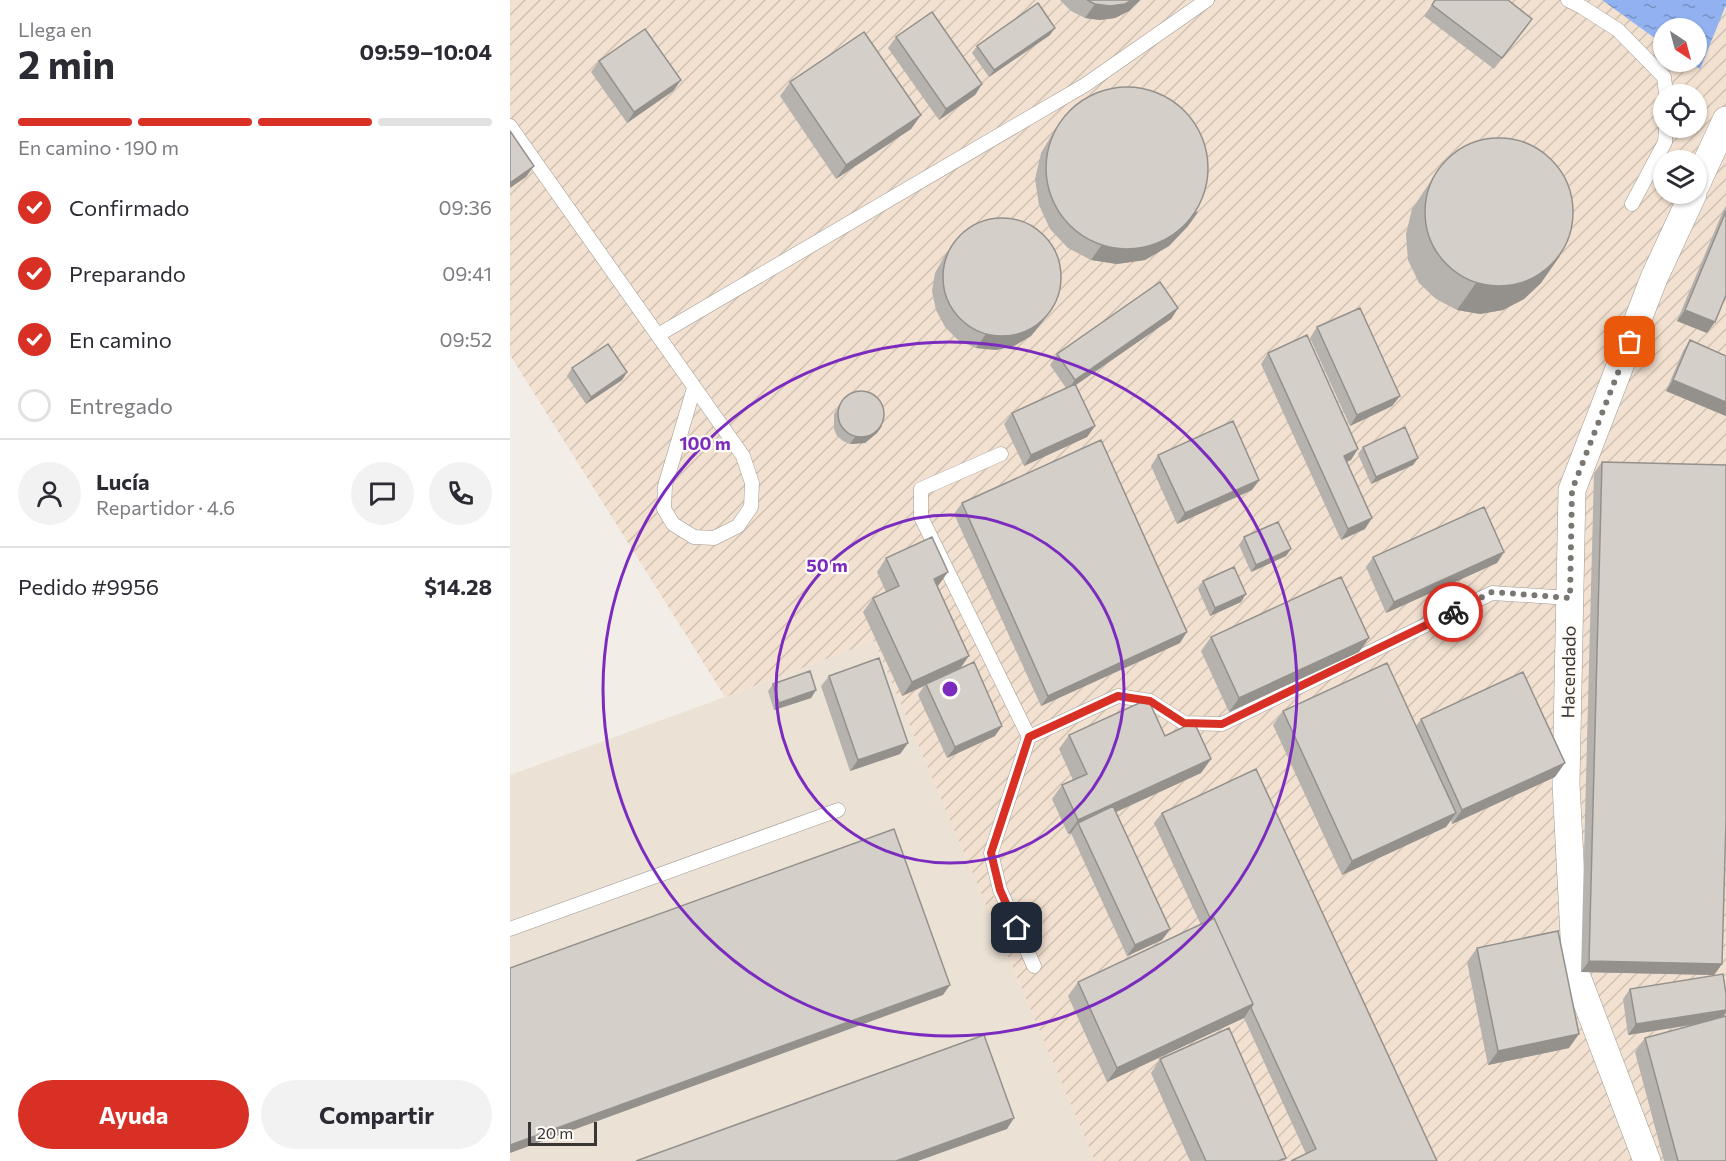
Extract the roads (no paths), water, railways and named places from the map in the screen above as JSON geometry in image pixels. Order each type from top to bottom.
[{"type":"street","points":[[1707,161],[1726,120]]},
{"type":"street","name":"Hacendado","points":[[1647,1161],[1576,974],[1566,784],[1572,490],[1654,278],[1688,204]]},
{"type":"lane","points":[[657,335],[1085,85],[1207,0]]},
{"type":"lane","points":[[1568,0],[1618,30],[1664,77],[1665,84]]},
{"type":"lane","points":[[510,126],[742,456],[753,483],[751,507],[738,526],[714,538],[694,537],[673,524],[664,509],[665,486],[694,388]]},
{"type":"lane","points":[[1632,204],[1665,138]]},
{"type":"lane","points":[[1001,454],[921,489],[921,517],[1029,737],[991,853],[1000,890],[1034,966]]},
{"type":"lane","points":[[1029,737],[1118,696],[1150,701],[1184,723],[1222,724],[1492,592],[1570,598]]},
{"type":"lane","points":[[510,929],[838,810]]},
{"type":"water","points":[[1602,0],[1726,0],[1707,52],[1707,18],[1653,18],[1653,37]]}]
